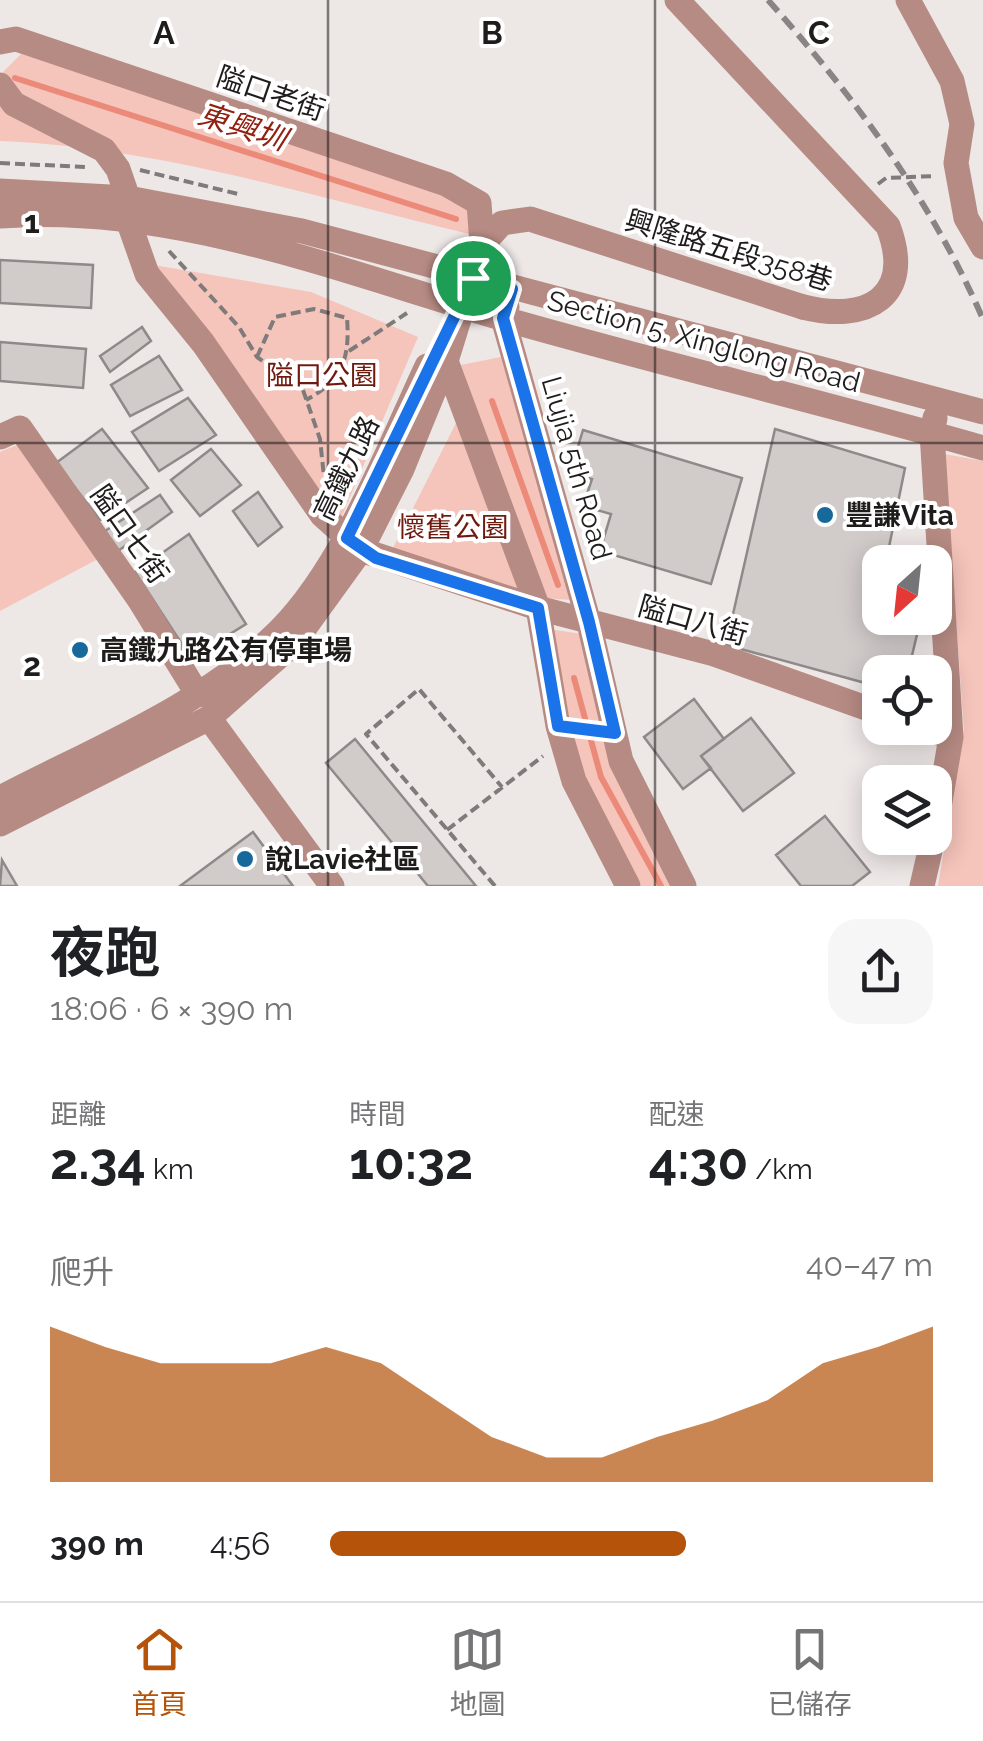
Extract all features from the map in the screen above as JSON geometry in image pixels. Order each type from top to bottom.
[{"type":"street","name":"興隆路五段358巷","points":[[478,259],[502,223],[530,219],[832,314],[856,314],[884,295],[897,265],[888,226],[677,0]]},
{"type":"street","points":[[908,0],[952,81],[962,124],[956,163],[966,218],[983,247]]},
{"type":"street","name":"隘口老街","points":[[0,42],[16,39],[446,184],[478,203],[478,259]]},
{"type":"street","name":"隘口八街","points":[[4,95],[104,150],[118,169],[147,274],[203,343],[322,515],[354,544],[538,608],[714,654],[862,706]]},
{"type":"street","name":"Section 5, Xinglong Road","points":[[0,192],[302,231],[478,259],[512,289],[983,412]]},
{"type":"street","name":"Section 5, Xinglong Road","points":[[0,216],[128,209],[299,253],[503,318],[983,448]]},
{"type":"street","points":[[463,306],[478,259]]},
{"type":"street","points":[[503,318],[512,289]]},
{"type":"street","name":"高鐵九路","points":[[0,824],[204,706],[293,644],[402,469],[446,361],[463,306]]},
{"type":"street","name":"高鐵九路","points":[[354,544],[428,364],[463,306]]},
{"type":"street","name":"Liujia 5th Road","points":[[503,318],[589,622],[621,761],[684,886]]},
{"type":"street","points":[[446,361],[538,608],[562,741],[574,781],[628,886]]},
{"type":"street","points":[[939,398],[932,434],[946,655]]},
{"type":"street","name":"隘口七街","points":[[0,436],[20,428],[139,599],[204,706],[332,886]]},
{"type":"street","name":"高鐵九路","points":[[0,798],[204,706]]},
{"type":"street","points":[[922,886],[929,855]]},
{"type":"path","points":[[872,188],[886,178],[936,176],[960,184]]},
{"type":"path","points":[[162,244],[239,327],[256,357],[303,390],[320,439],[324,477]]},
{"type":"path","points":[[256,357],[274,317],[314,308],[347,318],[349,350],[345,366],[326,390],[306,400]]},
{"type":"path","points":[[349,350],[408,313]]},
{"type":"path","points":[[495,886],[366,734],[418,689],[502,787]]},
{"type":"path","points":[[447,830],[562,741]]},
{"type":"green space","points":[[21,54],[441,190],[472,208],[469,234],[178,163],[59,145],[0,141],[0,75]]},
{"type":"green space","name":"隘口公園","points":[[142,263],[311,292],[418,337],[339,523]]},
{"type":"green space","points":[[501,357],[572,600],[543,598],[461,365]]},
{"type":"green space","name":"懷舊公園","points":[[458,419],[521,595],[392,550]]},
{"type":"green space","points":[[17,445],[98,559],[0,611],[0,452]]},
{"type":"green space","points":[[944,454],[983,461],[983,886],[938,886],[943,855],[952,855],[952,802],[964,730]]},
{"type":"green space","points":[[549,629],[582,634],[671,886],[641,886],[582,772]]},
{"type":"building","points":[[0,260],[93,265],[91,308],[0,303]]},
{"type":"building","points":[[142,327],[151,341],[110,372],[100,356]]},
{"type":"building","points":[[0,342],[86,349],[83,388],[0,381]]},
{"type":"building","points":[[159,356],[182,390],[130,416],[111,385]]},
{"type":"building","points":[[188,398],[216,435],[159,471],[132,432]]},
{"type":"building","points":[[102,429],[148,488],[100,520],[56,463]]},
{"type":"building","name":"豐謙Vita","points":[[775,429],[905,468],[889,545],[862,545],[862,635],[917,635],[912,655],[862,655],[862,682],[726,645]]},
{"type":"building","points":[[583,430],[742,478],[711,584],[600,551],[611,514],[583,506],[592,479],[570,473]]},
{"type":"building","points":[[211,449],[241,485],[200,516],[171,480]]},
{"type":"building","points":[[258,492],[282,527],[258,546],[233,511]]},
{"type":"building","points":[[160,495],[172,512],[118,551],[105,531]]},
{"type":"building","points":[[189,534],[246,624],[191,658],[135,572]]},
{"type":"building","points":[[694,699],[724,739],[701,756],[711,768],[683,789],[644,737]]},
{"type":"building","points":[[751,718],[794,773],[743,811],[701,756]]},
{"type":"building","points":[[355,739],[476,886],[428,886],[326,763]]},
{"type":"building","points":[[825,816],[870,872],[852,886],[801,886],[776,855]]},
{"type":"building","name":"說Lavie社區","points":[[253,832],[293,886],[180,886]]},
{"type":"building","points":[[2,860],[17,886],[0,886]]},
{"type":"waterway","name":"東興圳","points":[[15,78],[456,219]]},
{"type":"waterway","name":"東興圳","points":[[492,401],[558,585]]},
{"type":"waterway","name":"東興圳","points":[[574,678],[601,777],[661,886]]},
{"type":"railway","points":[[768,0],[831,74],[915,191],[983,319]]},
{"type":"place","name":"豐謙Vita","points":[[825,515]]},
{"type":"place","name":"高鐵九路公有停車場","points":[[80,650]]},
{"type":"place","name":"說Lavie社區","points":[[245,859]]},
{"type":"route","points":[[473,278],[512,289],[503,318],[589,622],[615,733],[558,726],[538,608],[376,558],[347,538],[428,364],[463,306],[473,278]]}]
